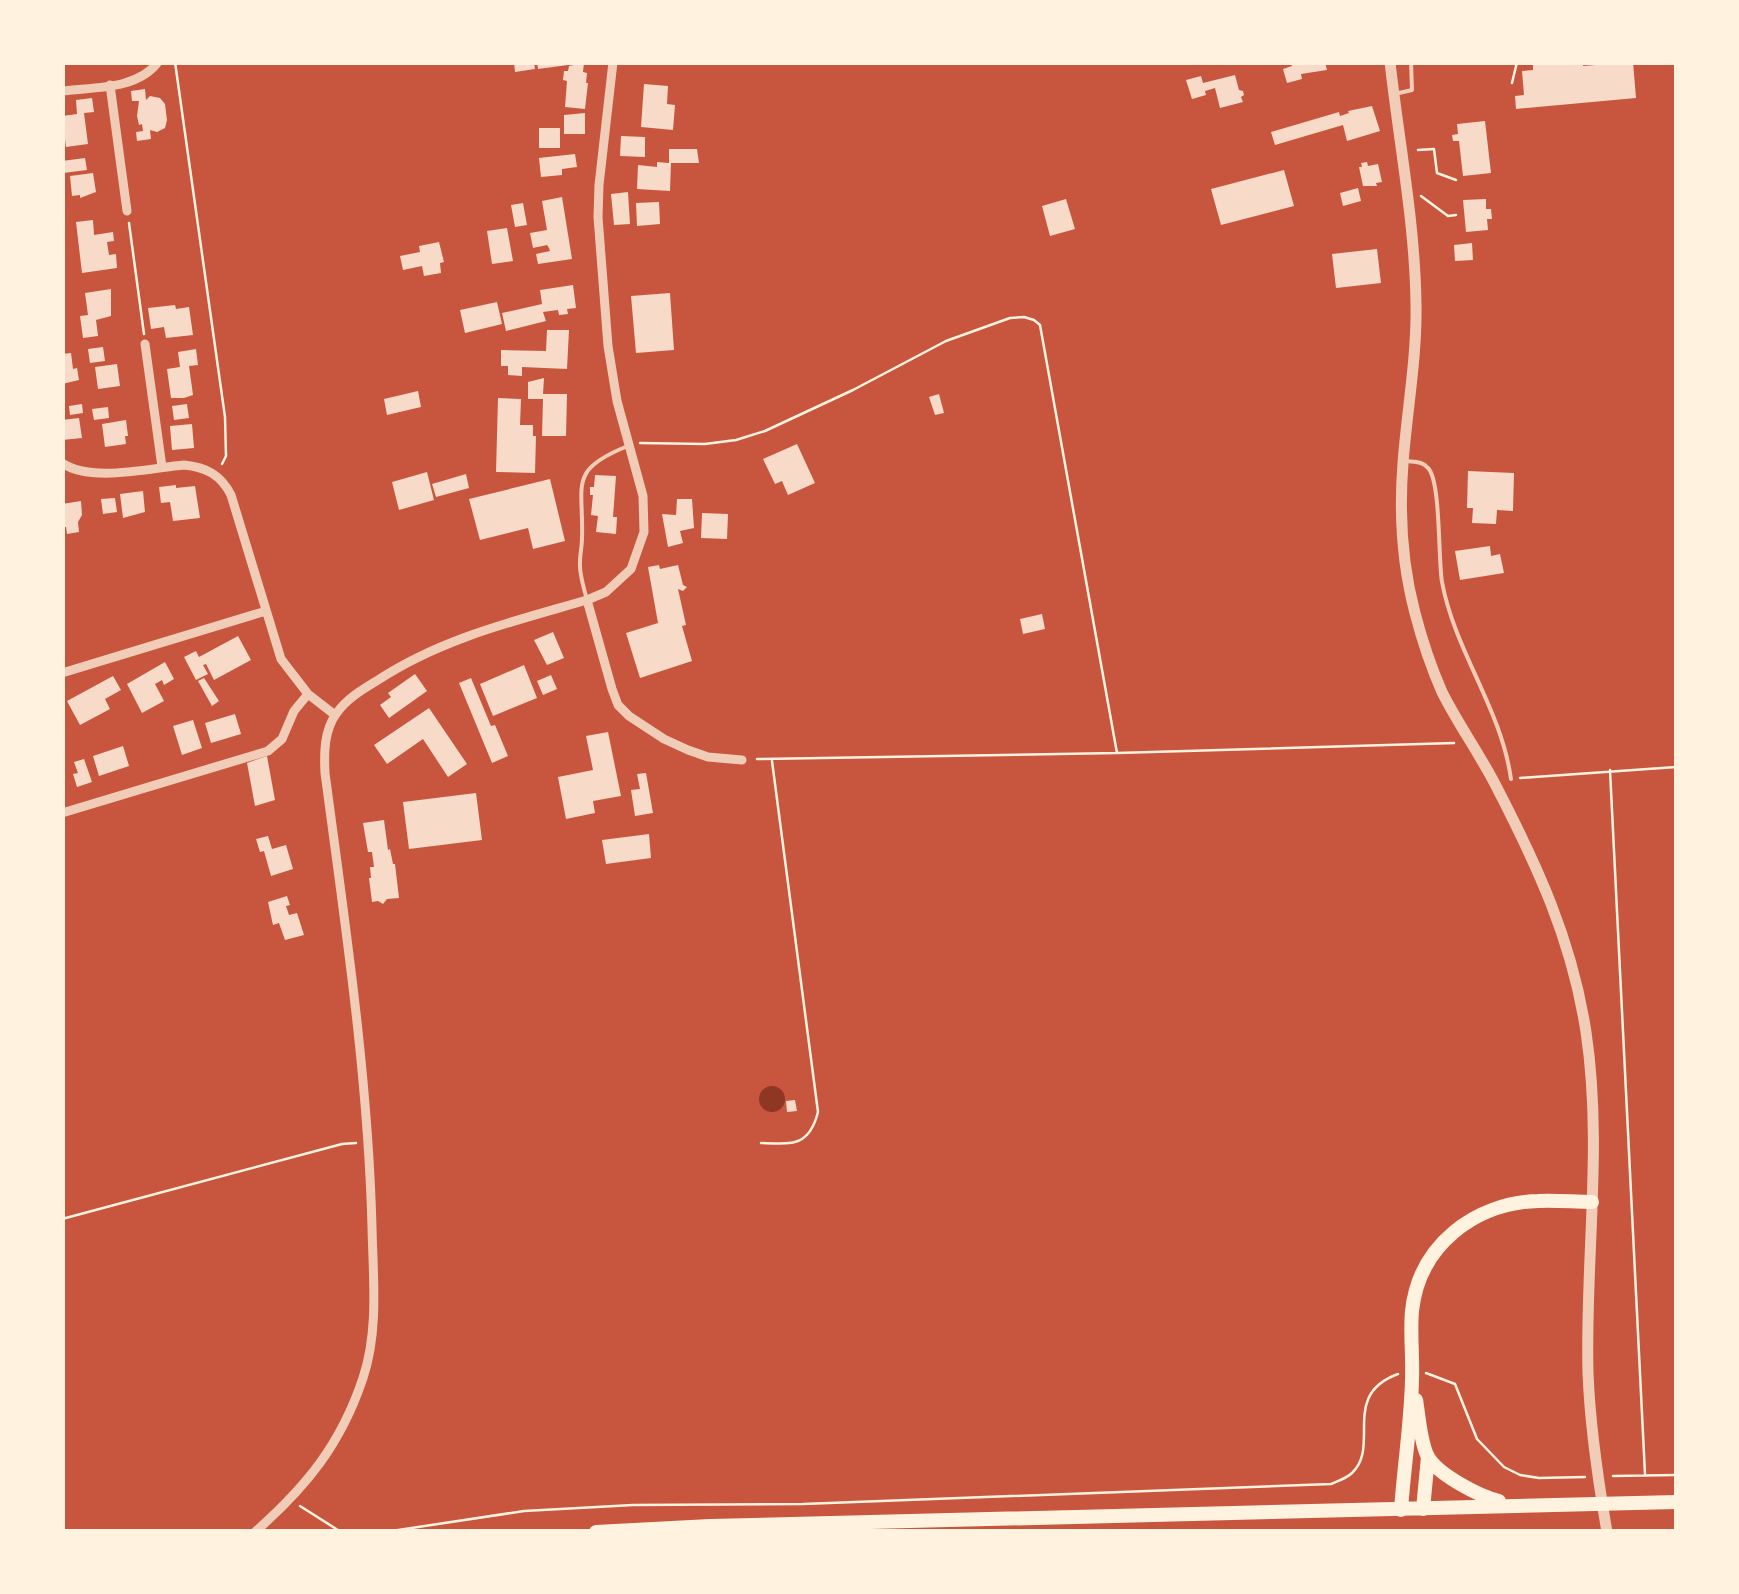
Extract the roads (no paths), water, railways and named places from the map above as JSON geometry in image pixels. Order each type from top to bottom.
[{"type":"main road","points":[[1402,1510],[1412,1378],[1412,1309],[1417,1286],[1434,1252],[1459,1226],[1497,1208],[1536,1201],[1592,1202]]},
{"type":"main road","points":[[1412,1378],[1428,1458],[1423,1510]]},
{"type":"main road","points":[[1428,1458],[1456,1483],[1487,1498],[1514,1505]]},
{"type":"main road","points":[[596,1532],[1676,1502]]},
{"type":"street","points":[[62,90],[127,83],[141,78],[158,62]]},
{"type":"street","points":[[255,1532],[291,1500],[318,1468],[346,1422],[364,1375],[374,1315],[369,1142],[356,1002],[325,773],[324,748],[334,715],[366,687],[426,652],[461,637],[606,592],[631,569],[640,550],[645,514],[608,346],[598,217],[613,62]]},
{"type":"street","points":[[1390,62],[1416,304],[1403,461],[1404,564],[1426,652],[1442,691],[1493,780],[1553,903],[1576,978],[1593,1104],[1588,1374],[1606,1532]]},
{"type":"street","points":[[110,85],[127,211]]},
{"type":"street","points":[[145,344],[162,467]]},
{"type":"street","points":[[62,463],[71,469],[97,474],[184,465],[217,475],[231,495],[281,659],[308,694],[334,715]]},
{"type":"street","points":[[587,600],[612,690],[628,716],[688,750],[708,757],[742,760]]},
{"type":"street","points":[[62,673],[266,612]]},
{"type":"street","points":[[62,812],[268,750],[282,738],[308,694]]},
{"type":"lane","points":[[1394,94],[1412,90],[1411,62]]},
{"type":"lane","points":[[587,600],[580,565],[579,487],[591,466],[629,446]]},
{"type":"lane","points":[[1403,461],[1420,462],[1431,470],[1443,589],[1466,656],[1507,750],[1512,779]]}]
